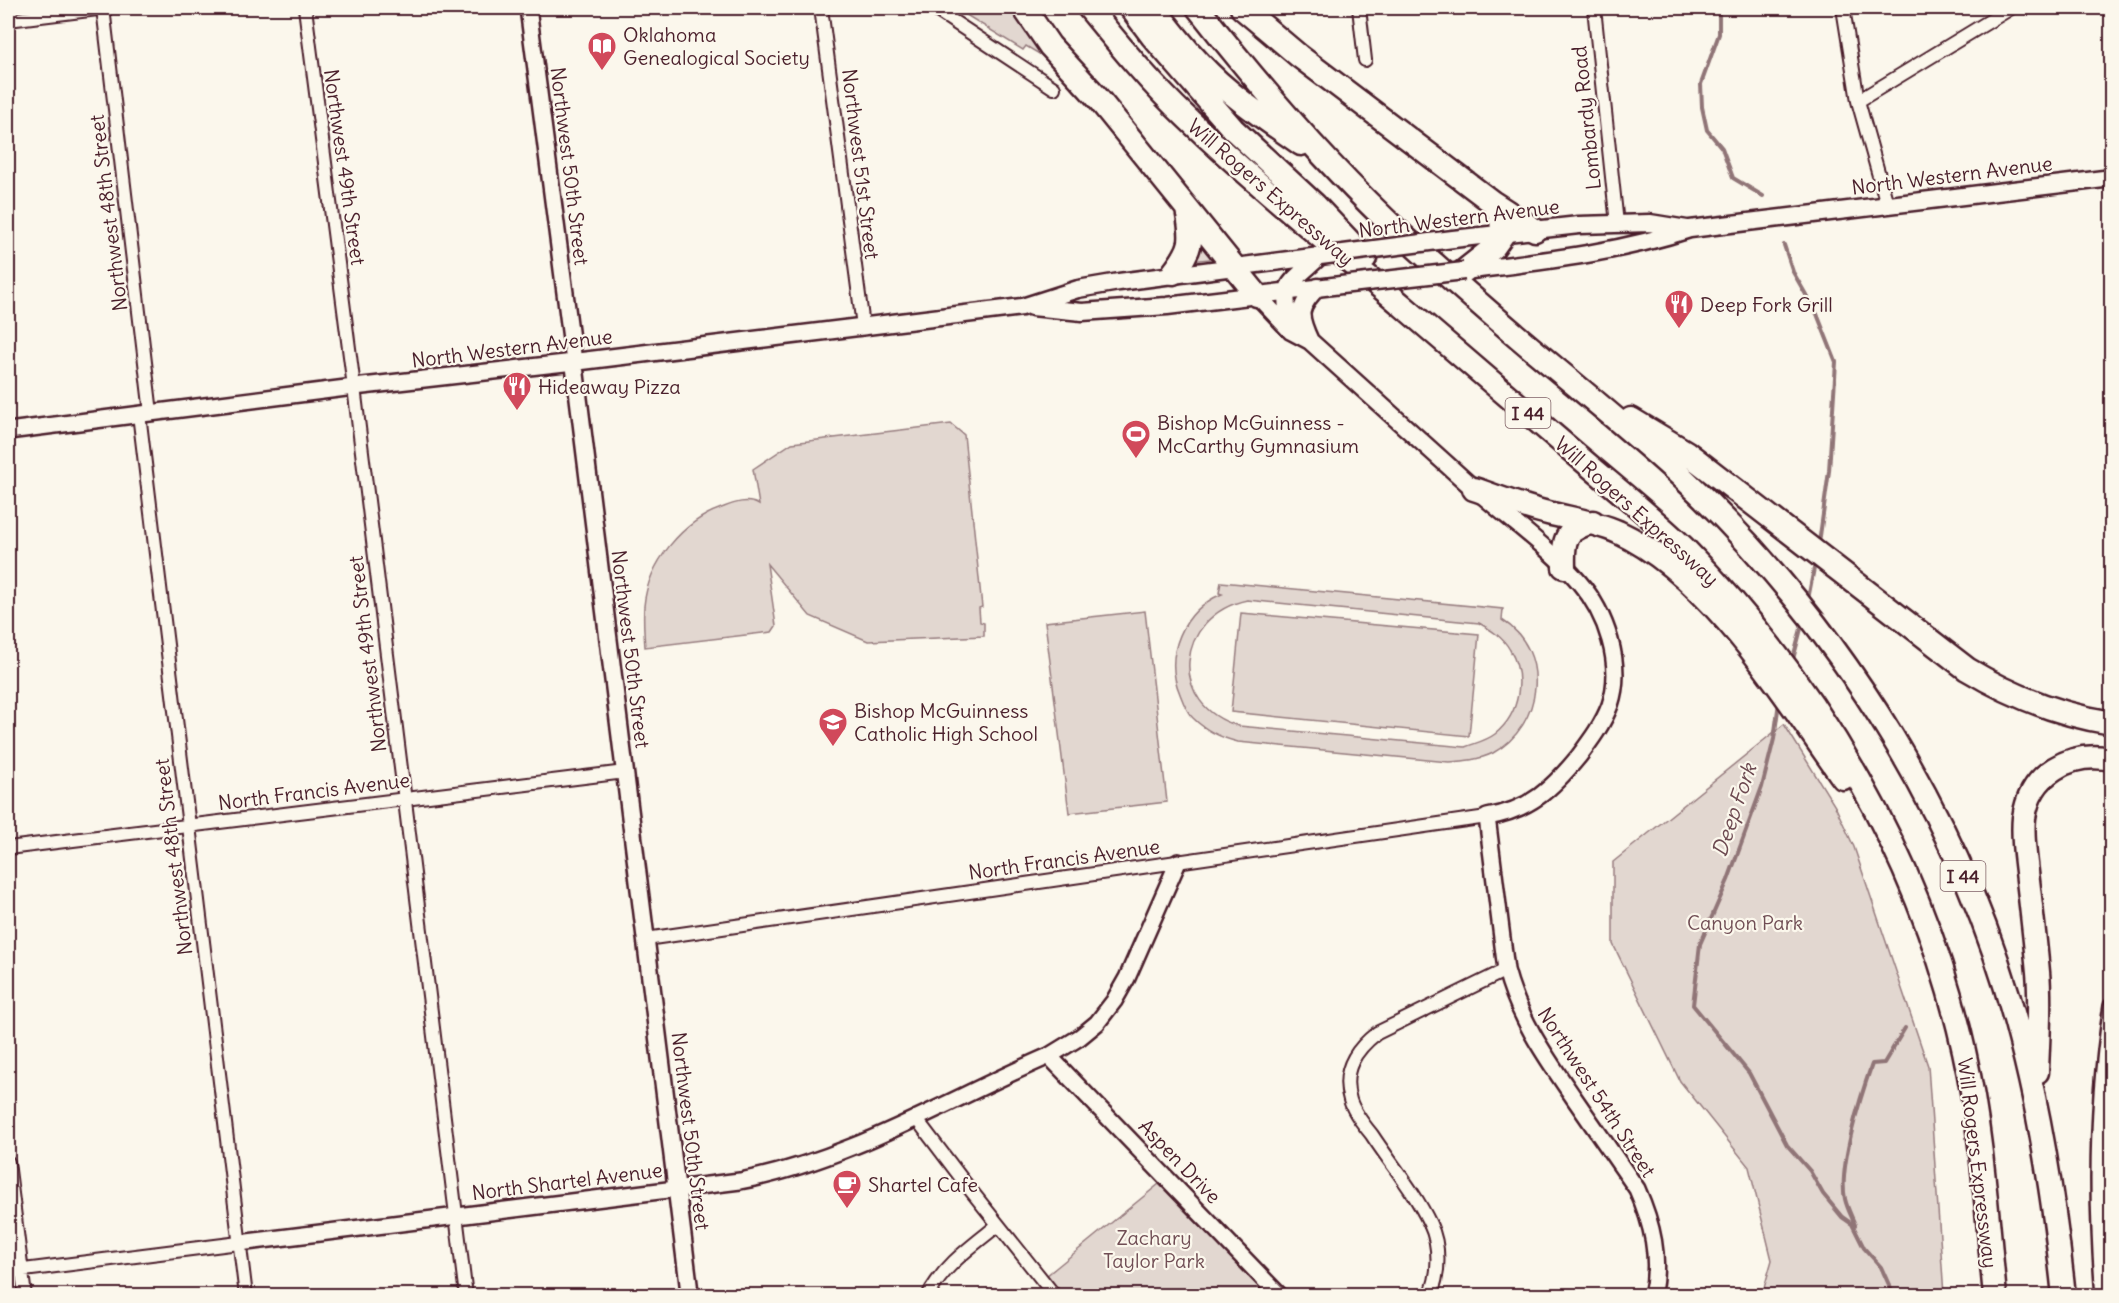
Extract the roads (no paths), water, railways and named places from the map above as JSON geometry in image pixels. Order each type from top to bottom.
[{"type":"highway","points":[[1024,8],[1050,46],[1096,96],[1257,295]]},
{"type":"highway","name":"Will Rogers Expressway","points":[[1089,8],[1127,54],[1184,116],[1256,182],[1680,544],[1862,786],[1900,859],[1922,912],[1965,1054],[1976,1114],[1995,1296]]},
{"type":"highway","points":[[1131,8],[1159,45],[1233,129],[1315,205],[1438,336]]},
{"type":"highway","points":[[1154,8],[1190,52],[1229,92],[1338,171]]},
{"type":"highway","name":"I 44","points":[[1198,8],[1267,92],[1338,171],[1399,232],[1682,477],[1762,560],[1846,665],[1912,773],[1963,875],[2002,976],[2037,1107],[2055,1208],[2064,1296]]},
{"type":"highway","points":[[1242,8],[1299,56],[1492,202],[1535,230]]},
{"type":"highway","points":[[1476,266],[1503,234],[1500,214],[1492,202]]},
{"type":"highway","points":[[1173,273],[1189,250],[1191,236],[1186,207]]},
{"type":"highway","points":[[1576,386],[1686,452],[1967,669],[1995,686],[2057,711],[2112,723]]},
{"type":"highway","points":[[1474,489],[1547,513],[1593,522],[1634,540],[1739,622]]},
{"type":"highway","points":[[1564,567],[1563,546],[1568,535],[1575,528],[1593,522]]},
{"type":"highway","points":[[2037,1107],[2038,974],[2024,846],[2024,816],[2032,794],[2054,769],[2073,759],[2085,757],[2112,759]]},
{"type":"main road","name":"North Western Avenue","points":[[1022,307],[1082,312],[1167,306],[1476,266],[1571,257],[1653,242],[1690,229],[2112,178]]},
{"type":"main road","name":"North Western Avenue","points":[[574,362],[1022,307],[1078,289],[1173,273],[1314,258],[1453,239],[1617,224],[1650,224],[1690,229]]},
{"type":"main road","points":[[1291,331],[1285,303],[1287,291],[1293,279],[1314,258]]},
{"type":"main road","points":[[1310,341],[1302,324],[1301,310],[1305,300],[1318,287]]},
{"type":"main road","points":[[1257,295],[1291,331],[1310,341],[1474,489]]},
{"type":"main road","name":"Northwest 50th Street","points":[[574,362],[690,1296]]},
{"type":"street","points":[[8,20],[104,8]]},
{"type":"street","name":"Northwest 48th Street","points":[[104,8],[188,826],[246,1296]]},
{"type":"street","name":"Northwest 49th Street","points":[[305,8],[466,1296]]},
{"type":"street","name":"Northwest 50th Street","points":[[528,8],[574,362]]},
{"type":"street","name":"Northwest 51st Street","points":[[821,8],[863,326]]},
{"type":"street","points":[[933,8],[1054,88]]},
{"type":"street","points":[[1359,8],[1365,60]]},
{"type":"street","name":"Lombardy Road","points":[[1594,8],[1617,224]]},
{"type":"street","points":[[1843,8],[1858,101],[1887,204]]},
{"type":"street","points":[[1858,101],[2011,8]]},
{"type":"street","name":"North Western Avenue","points":[[8,431],[354,387],[574,362]]},
{"type":"street","points":[[1474,489],[1564,567],[1587,592],[1608,634],[1612,648],[1614,676],[1610,704],[1601,723],[1590,741],[1553,786],[1517,810],[1487,817]]},
{"type":"street","name":"North Francis Avenue","points":[[8,848],[625,772]]},
{"type":"street","name":"North Francis Avenue","points":[[646,939],[1487,817]]},
{"type":"street","name":"Northwest 54th Street","points":[[1487,817],[1506,970],[1513,994],[1523,1019],[1539,1048],[1637,1189],[1654,1239],[1656,1262],[1652,1296]]},
{"type":"street","name":"North Shartel Avenue","points":[[8,1272],[456,1215],[677,1190],[740,1181],[788,1170],[842,1150],[1049,1056],[1080,1037],[1097,1023],[1114,1001],[1127,978],[1178,862]]},
{"type":"street","points":[[1430,1296],[1437,1266],[1436,1246],[1431,1226],[1360,1119],[1350,1100],[1348,1082],[1351,1061],[1362,1044],[1377,1033],[1506,970]]},
{"type":"street","points":[[2104,1296],[2099,1234],[2099,1165],[2102,1091],[2112,1006]]},
{"type":"street","name":"Aspen Drive","points":[[1049,1056],[1280,1296]]},
{"type":"street","points":[[915,1117],[1055,1296]]},
{"type":"street","points":[[8,1162],[25,1296]]},
{"type":"street","points":[[928,1296],[945,1270],[998,1226]]},
{"type":"waterway","name":"Deep Fork","points":[[1719,8],[1719,34],[1701,84],[1702,107],[1707,130],[1722,148],[1733,178],[1763,196]]},
{"type":"waterway","name":"Deep Fork","points":[[1784,245],[1793,272],[1817,314],[1836,362],[1829,471],[1819,543]]},
{"type":"waterway","name":"Deep Fork","points":[[1808,599],[1815,563]]},
{"type":"waterway","name":"Deep Fork","points":[[1792,663],[1803,621]]},
{"type":"waterway","name":"Deep Fork","points":[[1779,702],[1774,739],[1762,787],[1728,880],[1700,944],[1693,1005],[1749,1073],[1787,1145],[1810,1171],[1823,1194],[1842,1217],[1852,1224],[1864,1248],[1881,1267],[1894,1296]]},
{"type":"waterway","points":[[1855,1225],[1846,1202],[1844,1186],[1852,1132],[1872,1064],[1884,1063],[1905,1028]]},
{"type":"place","name":"Oklahoma Genealogical Society","points":[[602,72]]},
{"type":"place","name":"Deep Fork Grill","points":[[1679,330]]},
{"type":"place","name":"Hideaway Pizza","points":[[517,412]]},
{"type":"place","name":"Bishop McGuinness - McCarthy Gymnasium","points":[[1136,460]]},
{"type":"place","name":"Bishop McGuinness Catholic High School","points":[[833,748]]},
{"type":"place","name":"Shartel Cafe","points":[[847,1210]]},
{"type":"park label","name":"Canyon Park","points":[[1745,922]]},
{"type":"park label","name":"Zachary Taylor Park","points":[[1154,1248]]}]
